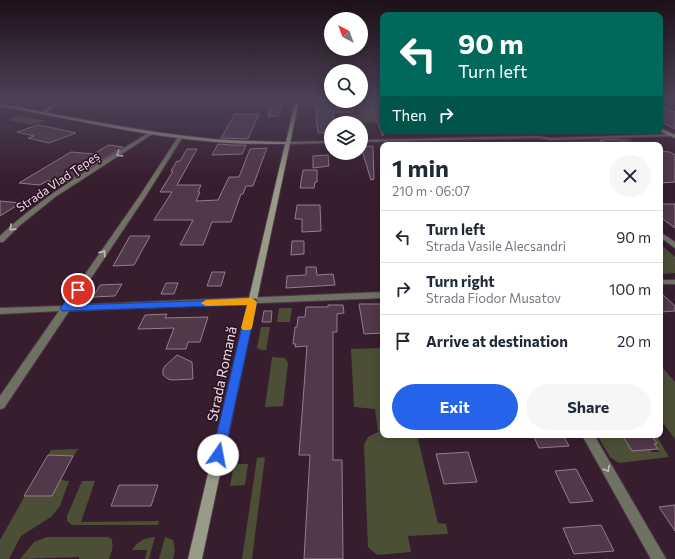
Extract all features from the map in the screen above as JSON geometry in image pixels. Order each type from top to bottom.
[{"type":"main road","points":[[120,127],[180,138],[233,142],[288,143]]},
{"type":"main road","name":"Strada Romană","points":[[196,559],[291,127]]},
{"type":"main road","points":[[663,130],[674,135]]},
{"type":"street","name":"Strada Vlad Ţepeș","points":[[0,240],[20,220],[152,133]]},
{"type":"street","points":[[540,134],[549,142]]},
{"type":"street","points":[[438,142],[543,137],[551,139],[674,135]]},
{"type":"street","points":[[0,405],[142,197],[180,138]]},
{"type":"street","points":[[288,143],[324,142]]},
{"type":"street","points":[[368,142],[380,142]]},
{"type":"street","points":[[663,236],[675,246]]},
{"type":"street","points":[[663,282],[675,282]]},
{"type":"street","points":[[0,310],[252,302],[380,295]]},
{"type":"street","points":[[590,438],[659,559]]},
{"type":"green space","points":[[629,139],[634,142],[556,142]]},
{"type":"green space","points":[[663,247],[675,257],[675,273],[663,274]]},
{"type":"green space","points":[[279,308],[292,308],[290,322],[277,322]]},
{"type":"green space","points":[[261,327],[270,327],[266,350],[257,348]]},
{"type":"green space","points":[[380,348],[380,438],[418,438],[438,523],[446,524],[448,534],[408,536],[411,552],[377,555],[368,547],[364,445],[368,437],[378,432],[375,409],[354,407],[351,349]]},
{"type":"green space","points":[[272,357],[285,358],[288,363],[283,406],[265,407]]},
{"type":"green space","points":[[663,368],[675,382],[675,439],[663,423]]},
{"type":"green space","points":[[599,438],[624,438],[652,452],[659,452],[654,444],[657,443],[653,438],[658,438],[669,457],[619,463],[610,457]]},
{"type":"green space","points":[[78,449],[60,480],[69,481],[60,506],[51,517],[21,536],[9,559],[0,559],[0,540],[51,450]]},
{"type":"green space","points":[[265,457],[252,559],[242,559],[257,458]]},
{"type":"green space","points":[[234,464],[248,464],[245,485],[230,486]]},
{"type":"green space","points":[[82,481],[95,481],[81,522],[159,521],[158,525],[72,525],[67,521],[67,516]]},
{"type":"green space","points":[[47,537],[107,537],[111,538],[112,548],[109,559],[79,559],[79,557],[20,559],[34,542]]},
{"type":"green space","points":[[155,537],[149,559],[145,559],[147,550],[132,550],[142,540]]},
{"type":"green space","points":[[165,537],[173,540],[175,550],[173,559],[159,559]]},
{"type":"building","points":[[32,127],[49,127],[76,133],[49,143],[28,138],[34,136],[17,132]]},
{"type":"building","points":[[227,127],[253,127],[248,139],[221,138]]},
{"type":"building","points":[[317,127],[324,127],[324,132],[318,133]]},
{"type":"building","points":[[619,139],[624,142],[603,142],[600,140]]},
{"type":"building","points":[[218,144],[246,145],[242,154],[212,155]]},
{"type":"building","points":[[108,145],[123,147],[66,183],[47,181],[40,185],[19,183],[71,152],[94,154]]},
{"type":"building","points":[[368,146],[373,146],[374,179],[371,180],[365,160],[368,160]]},
{"type":"building","points":[[267,148],[253,186],[246,186],[243,194],[241,194],[231,222],[212,222],[203,245],[180,245],[193,220],[154,220],[172,192],[160,192],[173,171],[171,171],[177,161],[180,161],[187,149],[197,149],[177,185],[201,185],[196,201],[218,200],[229,177],[239,177],[250,149]]},
{"type":"building","points":[[663,151],[670,152],[675,155],[675,182],[663,183]]},
{"type":"building","points":[[324,155],[324,160],[328,160],[329,166],[313,168],[313,156]]},
{"type":"building","points":[[303,170],[317,170],[317,182],[315,182],[314,188],[300,188]]},
{"type":"building","points":[[0,201],[21,203],[0,216]]},
{"type":"building","points":[[663,204],[675,204],[675,228],[663,219]]},
{"type":"building","points":[[297,205],[320,205],[321,231],[302,232],[302,219],[295,219]]},
{"type":"building","points":[[130,236],[150,236],[134,265],[113,266]]},
{"type":"building","points":[[292,241],[304,241],[304,254],[291,255]]},
{"type":"building","points":[[306,267],[316,267],[317,275],[333,274],[335,285],[286,288],[287,276],[306,275]]},
{"type":"building","points":[[212,272],[225,272],[221,286],[207,286]]},
{"type":"building","points":[[166,283],[178,283],[174,294],[161,294]]},
{"type":"building","points":[[122,284],[115,296],[93,297],[100,285]]},
{"type":"building","points":[[663,295],[675,306],[675,311],[663,312]]},
{"type":"building","points":[[359,304],[380,304],[380,333],[364,334]]},
{"type":"building","points":[[328,305],[343,305],[344,313],[337,314],[337,332],[333,332],[333,460],[342,460],[343,559],[304,559],[310,455],[299,455],[307,346],[295,347],[296,344],[293,344],[298,317],[305,317],[306,307],[328,307]]},
{"type":"building","points":[[264,311],[272,311],[271,322],[262,322]]},
{"type":"building","points":[[167,314],[165,318],[208,317],[200,342],[188,342],[186,349],[166,349],[174,328],[138,329],[145,315]]},
{"type":"building","points":[[177,355],[192,362],[193,379],[172,380],[163,375],[163,369],[165,366]]},
{"type":"building","points":[[534,438],[565,438],[569,446],[539,448]]},
{"type":"building","points":[[624,438],[653,438],[657,443],[654,444],[658,449],[632,451]]},
{"type":"building","points":[[468,452],[477,482],[444,484],[436,454]]},
{"type":"building","points":[[48,455],[73,456],[52,496],[24,496]]},
{"type":"building","points":[[576,469],[593,501],[570,503],[555,471]]},
{"type":"building","points":[[119,485],[158,485],[151,506],[111,506]]},
{"type":"building","points":[[675,505],[675,531],[659,507]]},
{"type":"building","points":[[601,525],[614,551],[574,554],[563,528]]},
{"type":"slow traffic","points":[[206,303],[252,302],[247,328]]},
{"type":"route","points":[[78,290],[65,308],[252,302],[218,455]]}]
